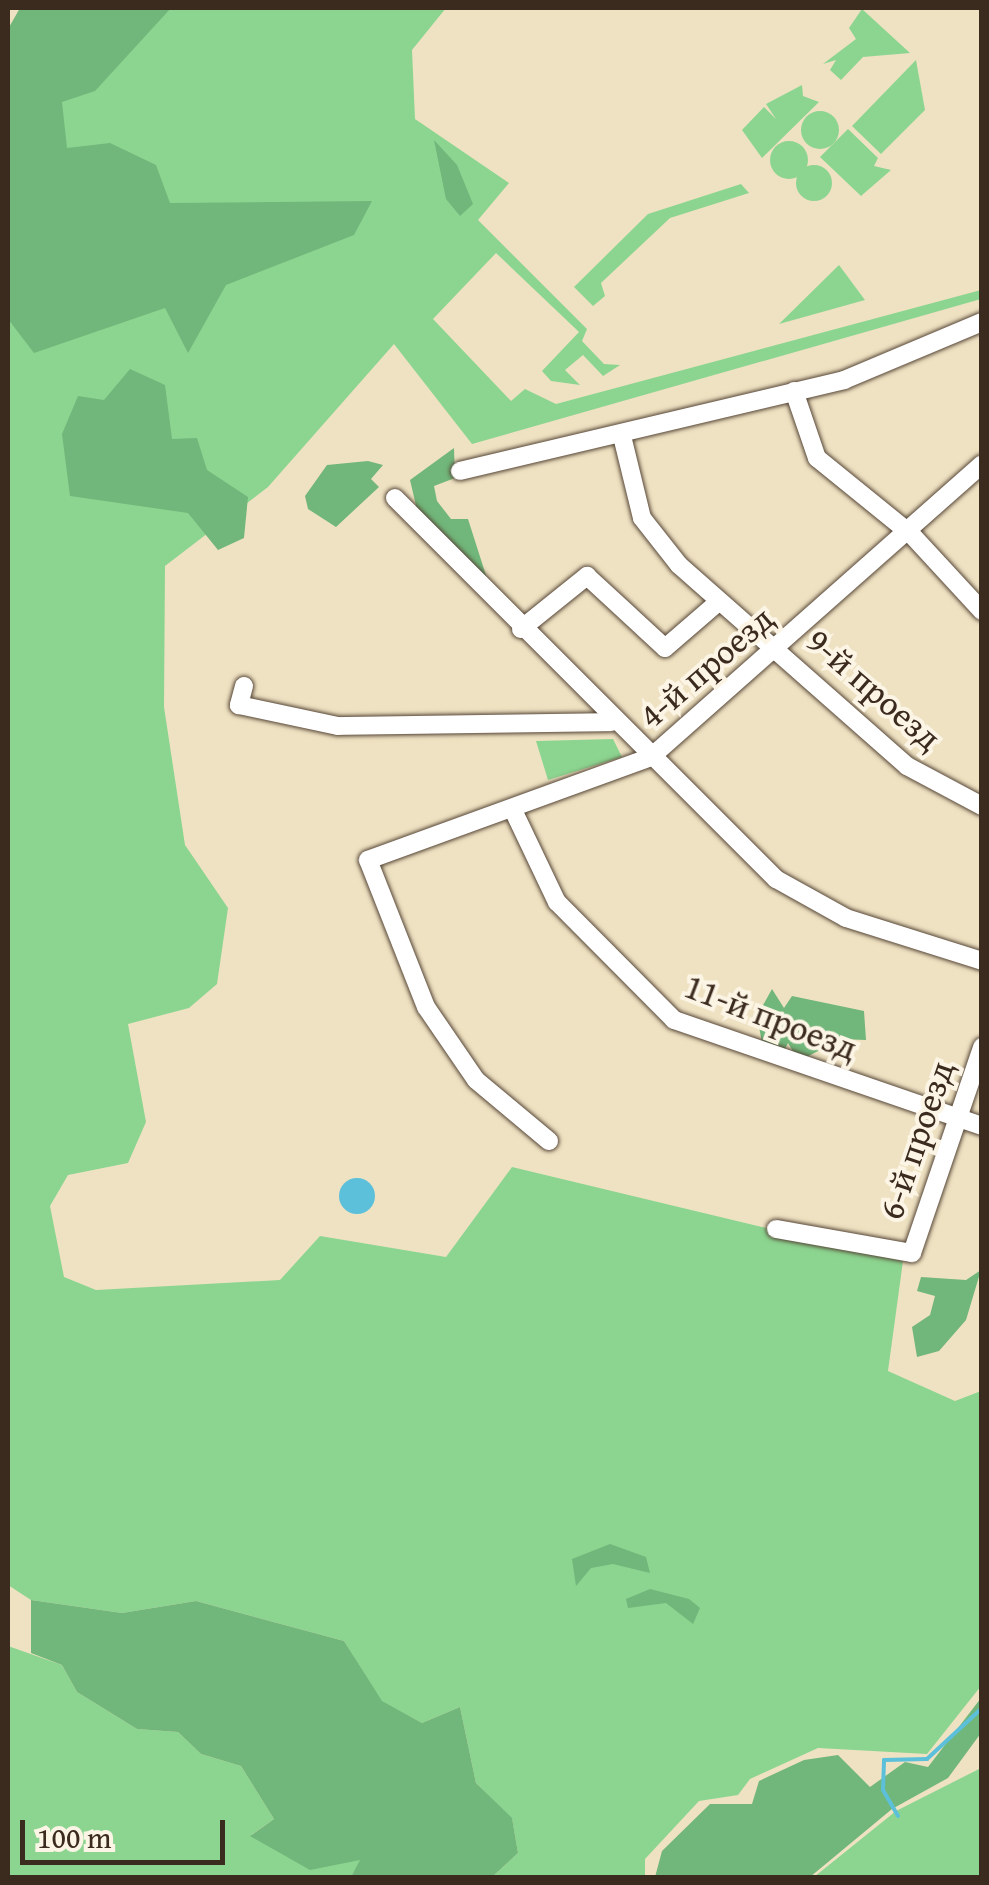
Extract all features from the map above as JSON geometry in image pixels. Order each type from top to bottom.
[{"type":"street","points":[[460,471],[622,436],[794,391],[982,322]]},
{"type":"street","points":[[794,391],[817,458],[911,534],[982,610]]},
{"type":"street","name":"9-й проезд","points":[[622,436],[642,518],[679,565],[778,647],[907,766],[982,806]]},
{"type":"street","name":"4-й проезд","points":[[549,1141],[476,1080],[426,1007],[368,860],[514,812],[651,757],[911,534],[982,464]]},
{"type":"street","points":[[395,498],[612,722],[776,879],[846,918],[982,961]]},
{"type":"street","points":[[521,628],[587,576],[664,648],[716,604]]},
{"type":"street","points":[[244,686],[239,706],[338,726],[612,722]]},
{"type":"street","name":"11-й проезд","points":[[514,812],[556,902],[674,1020],[982,1126]]},
{"type":"street","name":"6-й проезд","points":[[776,1228],[912,1253],[982,1047]]},
{"type":"green space","points":[[20,8],[171,8],[95,91],[62,102],[67,148],[110,143],[156,165],[170,203],[372,201],[354,235],[226,285],[188,353],[165,308],[34,353],[8,319],[8,29]]},
{"type":"green space","points":[[31,8],[446,8],[412,50],[415,119],[509,183],[478,220],[587,329],[582,341],[604,364],[620,365],[603,376],[583,355],[565,370],[580,385],[551,381],[542,371],[579,332],[496,253],[433,319],[511,401],[525,389],[556,404],[981,290],[981,299],[472,444],[394,344],[268,487],[165,566],[164,707],[185,845],[228,908],[217,984],[189,1008],[128,1024],[146,1122],[128,1163],[68,1175],[50,1206],[64,1277],[96,1290],[280,1280],[320,1236],[446,1257],[512,1167],[903,1261],[888,1371],[955,1401],[981,1391],[981,1686],[927,1754],[818,1748],[750,1779],[738,1795],[699,1801],[645,1859],[645,1877],[492,1877],[518,1853],[512,1819],[476,1783],[460,1707],[422,1723],[381,1701],[344,1641],[196,1601],[122,1613],[31,1600],[8,1585],[8,48]]},
{"type":"green space","points":[[862,9],[910,53],[863,57],[841,80],[830,70],[836,60],[823,64],[856,39],[849,28]]},
{"type":"green space","points":[[916,60],[925,110],[881,154],[852,126]]},
{"type":"green space","points":[[802,85],[803,96],[819,102],[762,158],[742,130],[764,107],[776,119],[766,104]]},
{"type":"green space","points":[[820,111],[834,116],[839,130],[834,144],[820,149],[806,144],[801,130],[806,116]]},
{"type":"green space","points":[[848,129],[878,158],[874,166],[891,170],[861,196],[820,157]]},
{"type":"green space","points":[[434,140],[457,165],[473,204],[460,216],[446,199]]},
{"type":"green space","points":[[789,141],[802,147],[808,160],[802,173],[789,179],[776,173],[770,160],[776,147]]},
{"type":"green space","points":[[814,165],[827,170],[832,183],[827,196],[814,201],[801,196],[796,183],[801,170]]},
{"type":"green space","points":[[741,184],[749,193],[670,218],[601,283],[605,296],[593,306],[574,287],[648,214]]},
{"type":"green space","points":[[839,265],[865,300],[779,324]]},
{"type":"green space","points":[[130,369],[165,385],[172,439],[197,438],[207,470],[248,497],[244,538],[218,550],[188,513],[70,496],[62,434],[78,396],[104,400]]},
{"type":"green space","points":[[454,448],[455,478],[434,486],[437,501],[451,519],[468,519],[490,588],[418,514],[410,480]]},
{"type":"green space","points":[[368,461],[383,465],[371,479],[379,487],[336,527],[308,509],[305,496],[327,465]]},
{"type":"green space","points":[[613,739],[622,757],[548,780],[536,741]]},
{"type":"green space","points":[[772,989],[784,1008],[792,996],[864,1011],[866,1040],[841,1039],[799,1061],[788,1043],[782,1055],[763,1048],[757,1016]]},
{"type":"green space","points":[[981,1270],[966,1320],[939,1351],[917,1357],[912,1327],[930,1315],[935,1296],[917,1291],[921,1277],[966,1280]]},
{"type":"green space","points":[[610,1544],[646,1557],[650,1573],[613,1564],[591,1568],[576,1586],[572,1559]]},
{"type":"green space","points":[[650,1589],[689,1599],[700,1608],[693,1624],[666,1603],[628,1608],[626,1599]]},
{"type":"green space","points":[[31,1600],[122,1613],[196,1601],[344,1641],[382,1701],[422,1723],[460,1707],[476,1783],[512,1818],[518,1853],[492,1877],[351,1877],[360,1860],[310,1870],[250,1836],[274,1819],[241,1766],[201,1754],[178,1732],[137,1729],[77,1692],[62,1665],[31,1653]]},
{"type":"green space","points":[[8,1646],[62,1665],[77,1692],[137,1729],[178,1732],[201,1754],[241,1766],[274,1819],[251,1835],[361,1860],[351,1877],[8,1877]]},
{"type":"green space","points":[[981,1698],[981,1733],[948,1778],[892,1809],[810,1877],[655,1877],[662,1851],[710,1804],[752,1804],[759,1781],[804,1760],[838,1755],[870,1787],[905,1762],[928,1767]]},
{"type":"green space","points":[[979,1769],[981,1877],[814,1877],[896,1811]]},
{"type":"water","points":[[357,1178],[370,1183],[375,1196],[370,1209],[357,1214],[344,1209],[339,1196],[344,1183]]},
{"type":"waterway","points":[[898,1816],[883,1790],[884,1760],[927,1759],[982,1708]]}]
